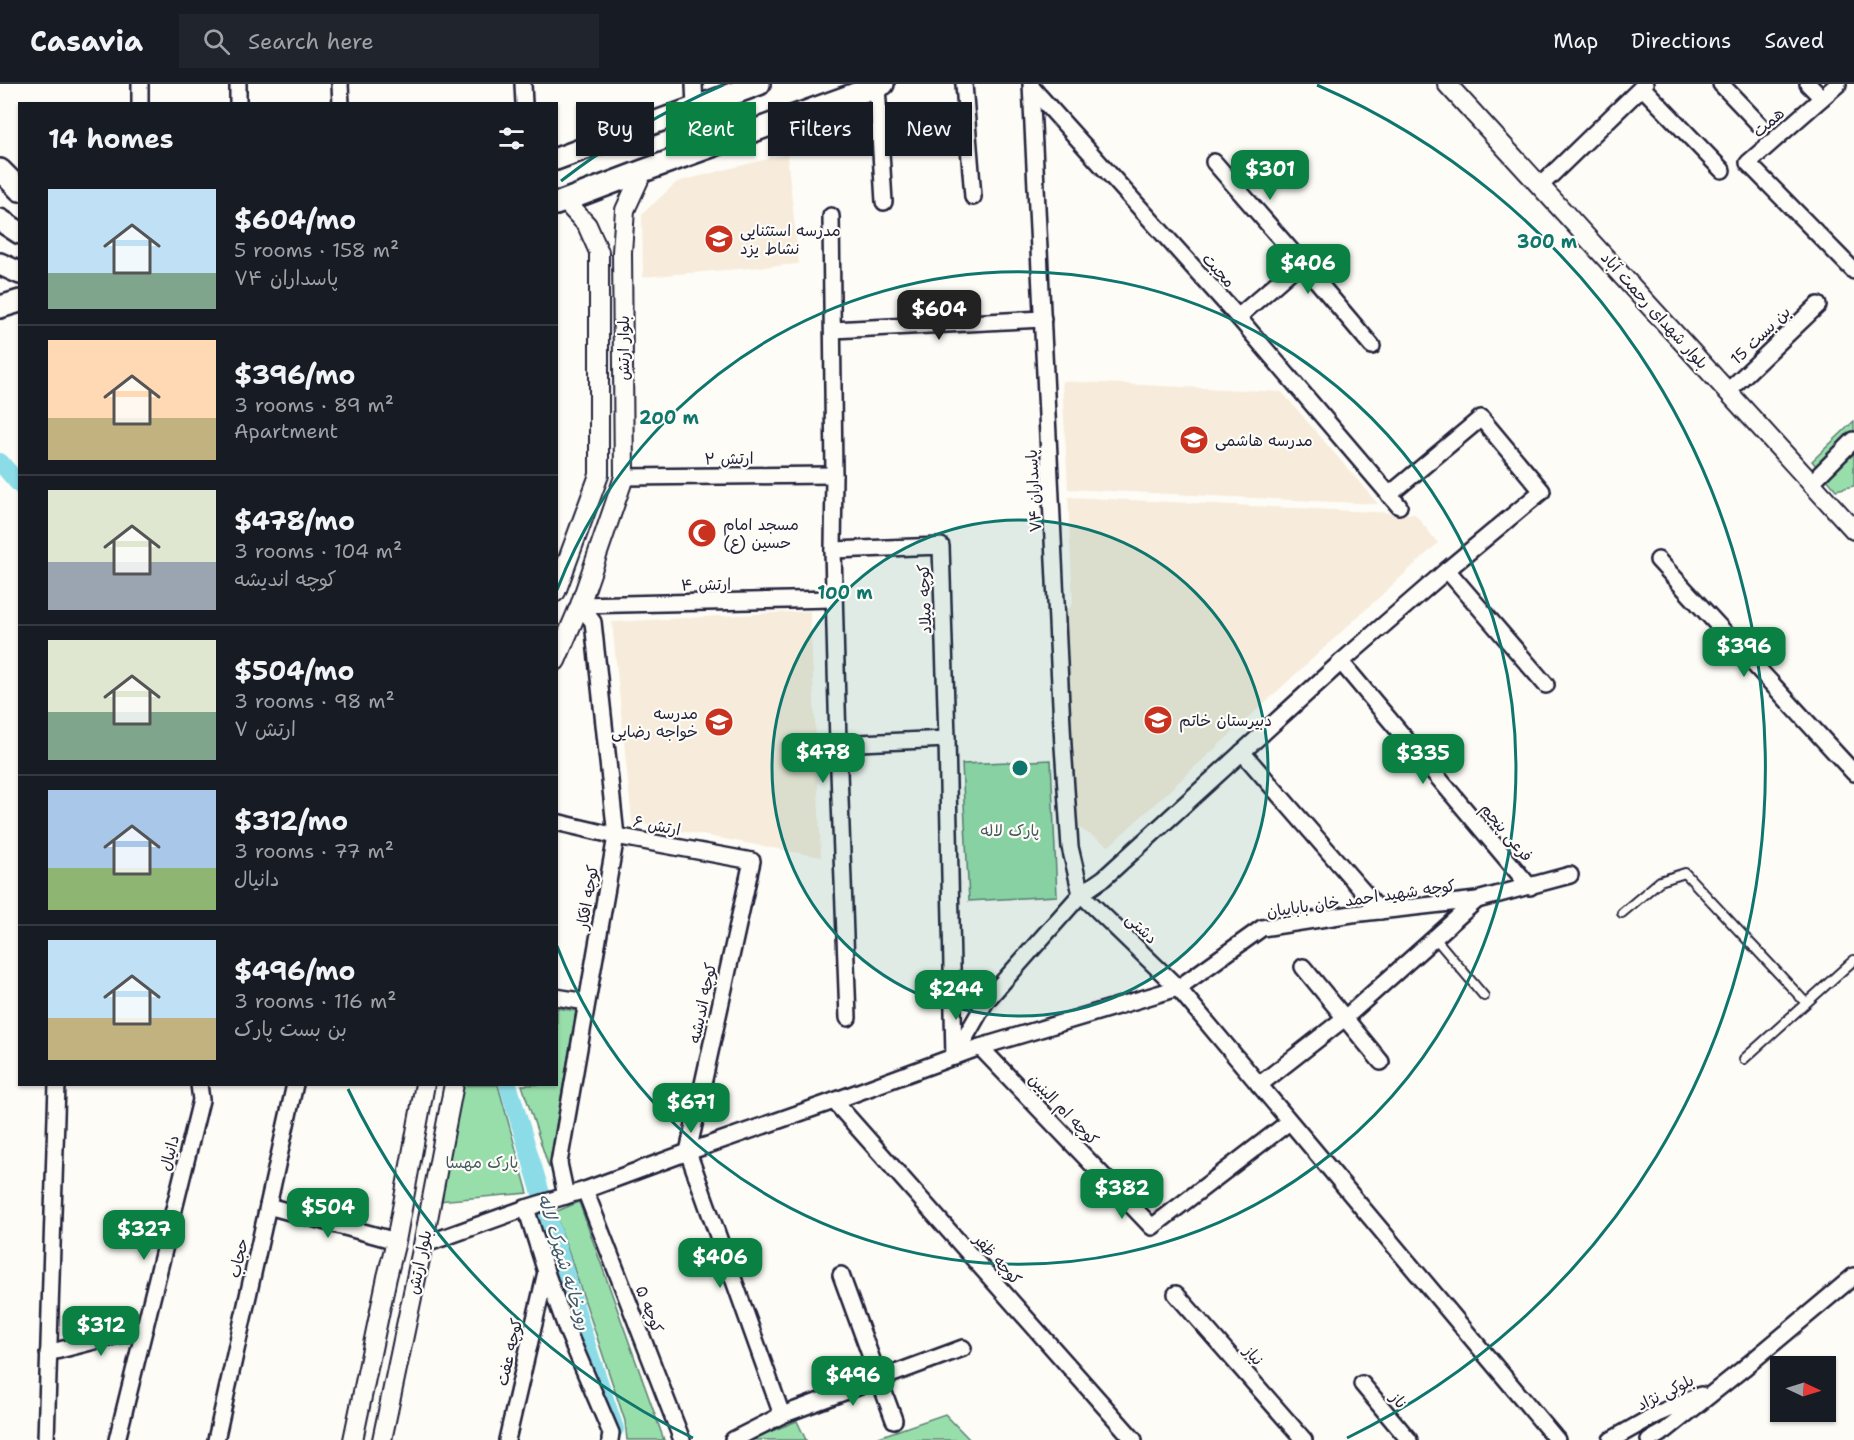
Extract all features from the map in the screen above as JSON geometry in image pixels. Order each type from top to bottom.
[{"type":"main road","points":[[711,102],[759,84]]},
{"type":"main road","points":[[561,203],[880,85]]},
{"type":"main road","points":[[558,158],[666,119]]},
{"type":"main road","points":[[0,170],[18,188]]},
{"type":"main road","points":[[0,220],[18,232]]},
{"type":"main road","points":[[0,264],[18,272]]},
{"type":"main road","points":[[0,307],[18,302]]},
{"type":"street","points":[[140,84],[140,102]]},
{"type":"street","points":[[238,84],[238,102]]},
{"type":"street","points":[[340,84],[340,102]]},
{"type":"street","points":[[523,84],[524,102]]},
{"type":"street","points":[[694,84],[695,102]]},
{"type":"street","points":[[964,84],[973,197]]},
{"type":"street","points":[[1721,84],[1761,126]]},
{"type":"street","points":[[1808,84],[1822,98]]},
{"type":"street","name":"همت","points":[[1838,84],[1748,163],[1854,271]]},
{"type":"street","points":[[880,85],[884,202]]},
{"type":"street","points":[[1541,185],[1643,85],[1722,170]]},
{"type":"street","name":"محبت","points":[[1032,86],[1238,317],[1394,500],[1481,418],[1542,491],[1447,570]]},
{"type":"street","name":"پاسداران ۷۴","points":[[1032,86],[1063,746],[1070,847],[1081,894]]},
{"type":"street","name":"بلوار شهدای رحمت آباد","points":[[1451,86],[1854,530]]},
{"type":"street","points":[[1214,162],[1372,346]]},
{"type":"street","name":"بلوار ارتش","points":[[558,656],[580,605],[624,477],[622,252],[625,210],[643,171]]},
{"type":"street","name":"بلوار ارتش","points":[[558,582],[561,567],[599,475],[599,252],[587,225],[561,203]]},
{"type":"street","points":[[831,216],[833,599],[848,1018]]},
{"type":"street","points":[[1238,317],[1301,262]]},
{"type":"street","name":"بن بست 15","points":[[1728,391],[1818,305]]},
{"type":"street","points":[[833,330],[1043,319]]},
{"type":"street","points":[[1812,483],[1854,440]]},
{"type":"street","name":"ارتش ۲","points":[[624,477],[834,475]]},
{"type":"street","name":"کوچه میلاد","points":[[833,550],[940,546],[954,1057]]},
{"type":"street","points":[[1658,560],[1854,773]]},
{"type":"street","points":[[954,1057],[987,1001],[1081,894],[1104,878],[1341,662],[1447,570],[1546,685]]},
{"type":"street","points":[[558,599],[580,605]]},
{"type":"street","name":"ارتش ۴","points":[[580,605],[833,599]]},
{"type":"street","name":"کوچه افکار","points":[[562,1197],[559,1163],[616,836],[593,622],[580,605]]},
{"type":"street","name":"فرعی پنجم","points":[[1341,662],[1530,887]]},
{"type":"street","points":[[838,744],[947,739]]},
{"type":"street","points":[[1242,752],[1380,911]]},
{"type":"street","name":"ارتش ۶","points":[[558,822],[616,836],[752,861]]},
{"type":"street","name":"کوچه اندیشه","points":[[688,1152],[752,861]]},
{"type":"street","name":"کوچه شهید احمد خان باباییان","points":[[423,1245],[531,1206],[585,1190],[980,1047],[1178,988],[1262,928],[1477,900],[1570,875]]},
{"type":"street","name":"دشتی","points":[[1081,894],[1178,988],[1557,1440]]},
{"type":"street","points":[[1259,1084],[1346,1017],[1477,900]]},
{"type":"street","points":[[1303,967],[1382,1062]]},
{"type":"street","points":[[558,997],[586,1002]]},
{"type":"street","name":"کوچه ام البنین","points":[[980,1047],[1152,1227],[1289,1122]]},
{"type":"street","points":[[46,1440],[57,1086]]},
{"type":"street","name":"حجاب","points":[[216,1440],[295,1086]]},
{"type":"street","name":"بلوار ارتش","points":[[354,1440],[396,1241],[425,1086]]},
{"type":"street","name":"بلوار ارتش","points":[[382,1440],[454,1086]]},
{"type":"street","name":"دانیال","points":[[117,1440],[201,1090]]},
{"type":"street","name":"کوچه ظفر","points":[[834,1101],[1134,1440]]},
{"type":"street","points":[[688,1152],[782,1415]]},
{"type":"street","name":"کوچه ۵","points":[[585,1190],[682,1440]]},
{"type":"street","points":[[268,1206],[396,1241],[423,1245]]},
{"type":"street","points":[[531,1206],[546,1272],[567,1330],[611,1433],[610,1440]]},
{"type":"street","name":"کوچه عفت","points":[[507,1440],[546,1272]]},
{"type":"street","points":[[841,1275],[894,1420]]},
{"type":"street","points":[[1720,1386],[1854,1276]]},
{"type":"street","name":"نیاز","points":[[1176,1294],[1304,1440]]},
{"type":"street","points":[[48,1353],[145,1328]]},
{"type":"street","points":[[733,1440],[782,1415],[963,1348]]},
{"type":"street","name":"ناز","points":[[1362,1384],[1409,1440]]},
{"type":"street","name":"بلوکی نژاد","points":[[1611,1440],[1657,1414],[1720,1386]]},
{"type":"street","name":"بلوکی نژاد","points":[[1649,1440],[1665,1431],[1720,1386]]},
{"type":"lane","points":[[1622,913],[1660,881],[1685,873],[1806,1003]]},
{"type":"lane","points":[[1435,938],[1484,996]]},
{"type":"lane","points":[[1744,1059],[1854,960]]},
{"type":"shaded area","name":"مدرسه استثنایی نشاط یزد","points":[[779,156],[787,156],[799,264],[643,277],[642,214],[677,182]]},
{"type":"shaded area","name":"مدرسه هاشمی","points":[[1062,381],[1282,392],[1378,504],[1068,489]]},
{"type":"shaded area","name":"دبیرستان خاتم","points":[[1068,497],[1415,514],[1438,543],[1109,846],[1076,826],[1064,615],[1073,603]]},
{"type":"shaded area","name":"مدرسه خواجه رضایی","points":[[810,611],[821,857],[632,822],[612,622]]},
{"type":"green space","points":[[1854,421],[1854,486],[1836,490],[1812,461]]},
{"type":"green space","name":"پارک لاله","points":[[1051,760],[1057,896],[969,901],[962,764]]},
{"type":"green space","points":[[558,1008],[576,1011],[549,1168],[522,1086],[558,1086]]},
{"type":"green space","name":"پارک مهسا","points":[[463,1086],[498,1086],[528,1193],[438,1201]]},
{"type":"green space","points":[[579,1202],[664,1440],[627,1440],[625,1421],[555,1212]]},
{"type":"green space","points":[[945,1414],[970,1440],[870,1440]]},
{"type":"green space","points":[[797,1421],[806,1440],[749,1440]]},
{"type":"waterway","name":"رودخانه شهرک لاله","points":[[0,462],[18,483]]},
{"type":"waterway","name":"رودخانه شهرک لاله","points":[[509,1086],[588,1349],[615,1429]]},
{"type":"place","name":"مدرسه استثنایی نشاط یزد","points":[[719,239]]},
{"type":"place","name":"مدرسه هاشمی","points":[[1194,440]]},
{"type":"place","name":"مسجد امام حسین (ع)","points":[[702,533]]},
{"type":"place","name":"دبیرستان خاتم","points":[[1158,720]]},
{"type":"place","name":"مدرسه خواجه رضایی","points":[[719,722]]}]
